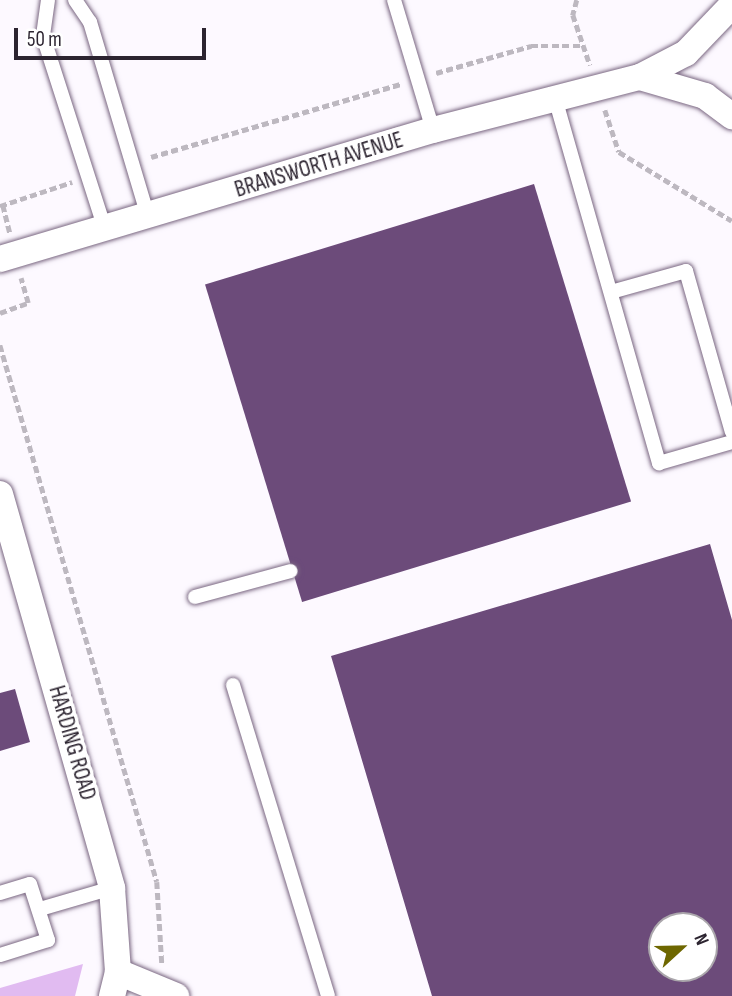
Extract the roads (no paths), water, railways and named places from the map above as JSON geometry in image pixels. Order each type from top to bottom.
[{"type":"street","name":"BRANSWORTH AVENUE","points":[[0,259],[433,130],[640,77],[686,53],[732,5]]},
{"type":"street","name":"BRANSWORTH AVENUE","points":[[640,77],[705,96],[732,116]]},
{"type":"street","name":"HARDING ROAD","points":[[0,494],[112,888],[115,984]]},
{"type":"street","points":[[115,984],[168,993]]},
{"type":"lane","points":[[48,0],[43,36],[104,229]]},
{"type":"lane","points":[[75,0],[90,22],[148,216]]},
{"type":"lane","points":[[394,0],[433,130]]},
{"type":"lane","points":[[555,98],[659,463],[732,442]]},
{"type":"lane","points":[[611,292],[686,271],[732,432]]},
{"type":"lane","points":[[195,597],[291,571]]},
{"type":"lane","points":[[233,685],[328,996]]},
{"type":"lane","points":[[0,893],[30,884],[48,940],[0,955]]},
{"type":"lane","points":[[40,909],[112,888]]}]
